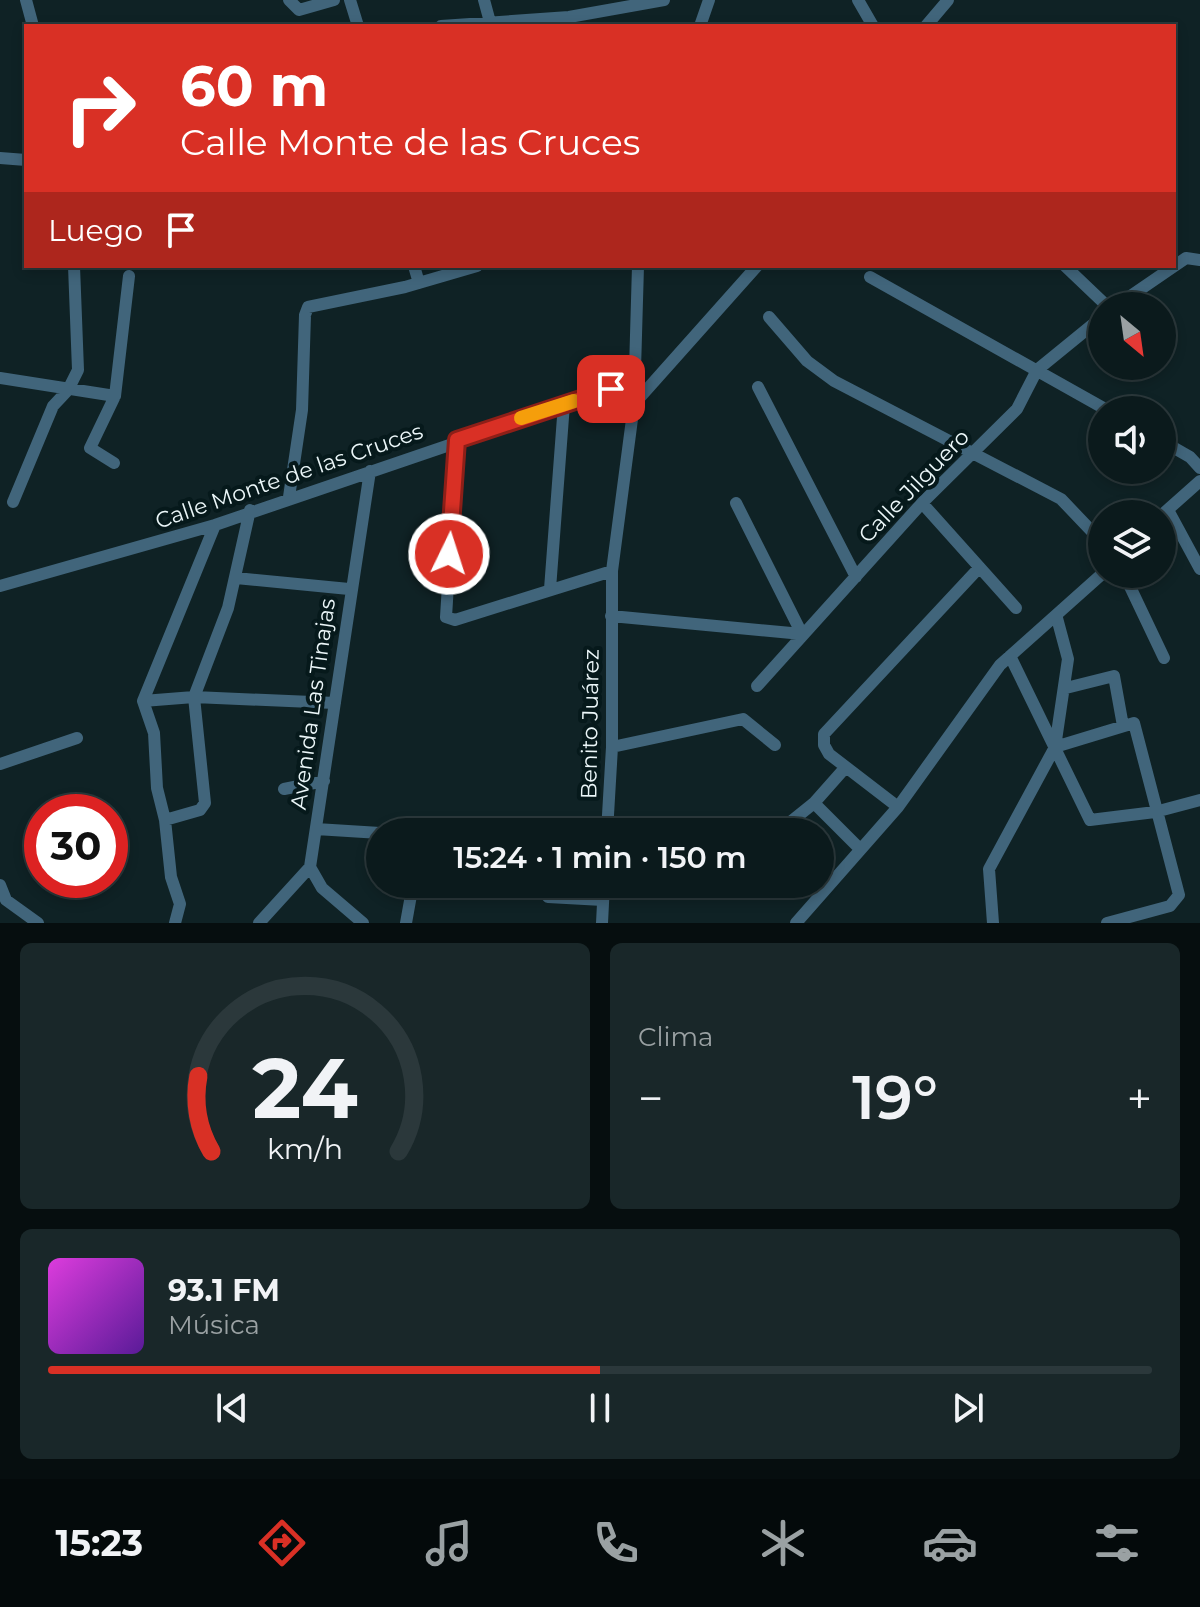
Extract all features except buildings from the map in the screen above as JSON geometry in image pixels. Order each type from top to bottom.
[{"type":"street","points":[[26,0],[32,24]]},
{"type":"street","points":[[289,0],[299,10],[334,0]]},
{"type":"street","points":[[350,0],[357,24]]},
{"type":"street","points":[[484,0],[490,22]]},
{"type":"street","points":[[466,24],[569,22],[664,0]]},
{"type":"street","points":[[701,24],[709,0]]},
{"type":"street","points":[[858,0],[872,24]]},
{"type":"street","points":[[928,24],[948,0]]},
{"type":"street","points":[[935,14],[943,24]]},
{"type":"street","points":[[0,158],[24,160]]},
{"type":"street","points":[[1176,265],[1186,258],[1200,260]]},
{"type":"street","points":[[13,502],[53,406],[68,390],[78,370],[74,268]]},
{"type":"street","points":[[415,268],[419,283]]},
{"type":"street","points":[[289,497],[302,410],[305,315],[308,307],[419,283],[470,268]]},
{"type":"street","name":"Benito Juárez","points":[[608,818],[612,747],[612,571],[634,404],[638,268]]},
{"type":"street","points":[[634,404],[755,268]]},
{"type":"street","points":[[1067,268],[1092,292]]},
{"type":"street","points":[[1136,292],[1171,268]]},
{"type":"street","points":[[870,277],[1088,399]]},
{"type":"street","points":[[114,463],[90,448],[115,396],[129,282]]},
{"type":"street","points":[[769,317],[807,361],[834,381],[1061,499],[1088,527]]},
{"type":"street","name":"Calle Jilguero","points":[[757,686],[922,503],[1017,409],[1037,370],[1088,328]]},
{"type":"street","points":[[0,378],[115,396]]},
{"type":"street","name":"Calle Monte de las Cruces","points":[[0,586],[215,525],[250,510],[634,382]]},
{"type":"street","points":[[758,387],[856,577]]},
{"type":"street","points":[[550,589],[564,404]]},
{"type":"street","points":[[457,440],[446,617],[455,620],[612,571]]},
{"type":"street","points":[[1176,446],[1195,453],[1200,468]]},
{"type":"street","name":"Avenida Las Tinajas","points":[[310,867],[349,589],[370,471]]},
{"type":"street","points":[[1176,503],[1200,481]]},
{"type":"street","points":[[736,503],[802,634]]},
{"type":"street","points":[[922,503],[1016,608]]},
{"type":"street","points":[[165,820],[196,811],[203,807],[206,798],[194,697],[236,578],[250,510]]},
{"type":"street","points":[[175,923],[180,904],[171,877],[165,820],[157,788],[154,733],[143,701],[215,525]]},
{"type":"street","points":[[1176,531],[1200,569]]},
{"type":"street","points":[[898,807],[829,754],[823,740],[978,569]]},
{"type":"street","points":[[236,578],[349,589]]},
{"type":"street","points":[[796,923],[898,807],[1010,656],[1088,588]]},
{"type":"street","points":[[1131,588],[1164,658]]},
{"type":"street","points":[[611,616],[802,634]]},
{"type":"street","points":[[993,923],[989,869],[1055,747],[1066,688],[1067,652],[1057,618]]},
{"type":"street","points":[[1010,656],[1086,816],[1092,821],[1155,812],[1200,800]]},
{"type":"street","points":[[1066,688],[1114,676],[1178,900],[1170,906],[1107,923]]},
{"type":"street","points":[[143,701],[194,697],[335,703]]},
{"type":"street","points":[[612,747],[743,719],[775,745]]},
{"type":"street","points":[[1055,747],[1128,724]]},
{"type":"street","points":[[0,764],[77,738]]},
{"type":"street","points":[[795,818],[814,803],[845,768]]},
{"type":"street","points":[[284,789],[324,781]]},
{"type":"street","points":[[814,803],[860,849]]},
{"type":"street","points":[[316,829],[366,832]]},
{"type":"street","points":[[259,923],[310,867],[322,888],[363,923]]},
{"type":"street","points":[[0,885],[6,900],[38,923]]},
{"type":"street","points":[[406,923],[410,898]]},
{"type":"street","points":[[566,898],[603,900],[602,923]]},
{"type":"slow traffic","points":[[521,418],[574,401]]},
{"type":"route","points":[[449,554],[457,440],[611,389]]}]
